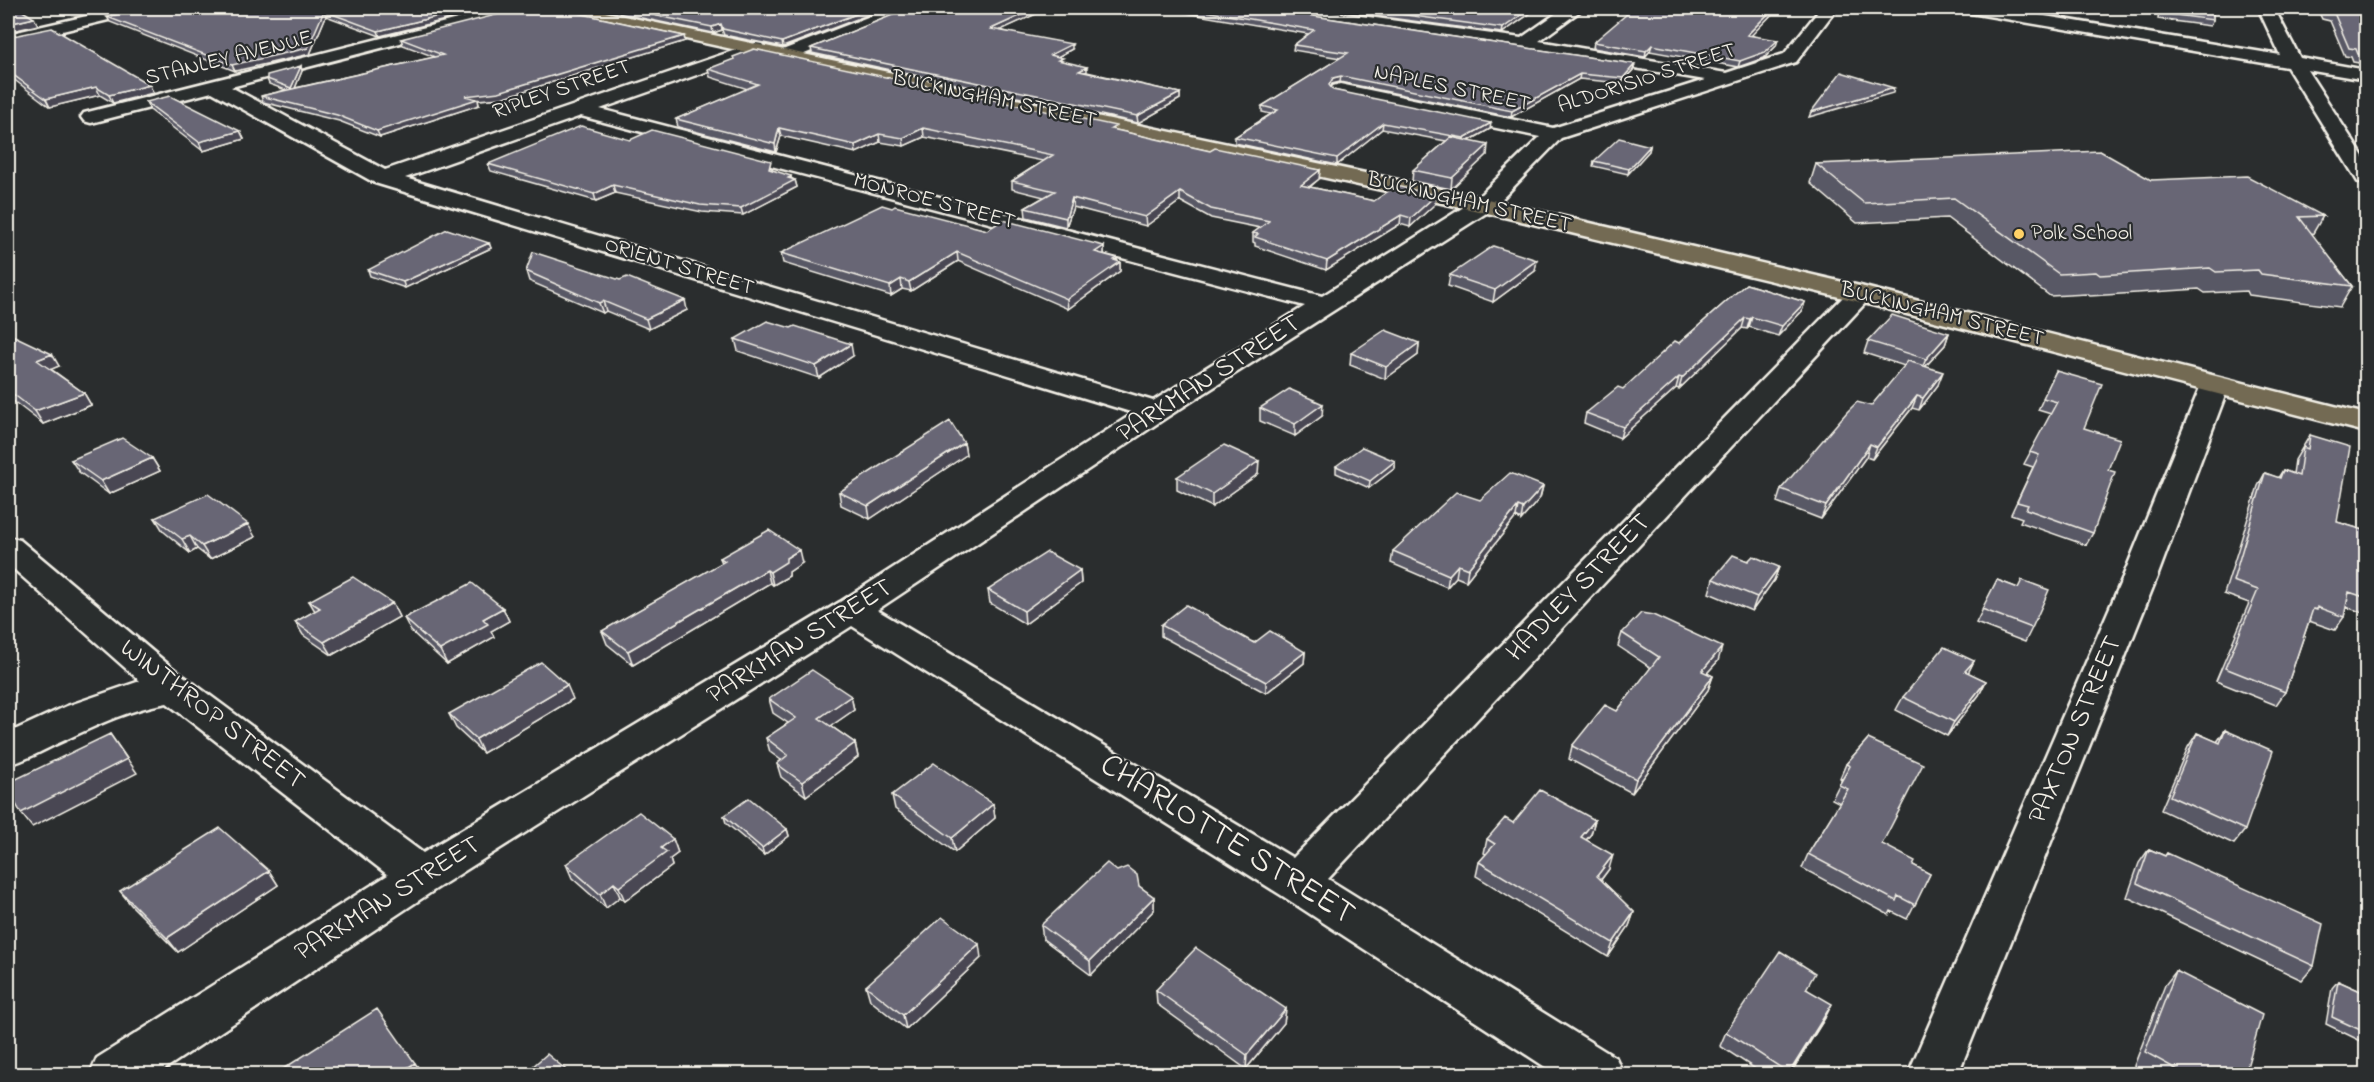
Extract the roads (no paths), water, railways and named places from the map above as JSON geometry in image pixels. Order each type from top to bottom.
[{"type":"main road","name":"BUCKINGHAM STREET","points":[[566,8],[1483,205],[1860,294],[2367,423]]},
{"type":"street","points":[[8,39],[140,8]]},
{"type":"street","name":"STANLEY AVENUE","points":[[91,117],[518,8]]},
{"type":"street","points":[[786,55],[904,8]]},
{"type":"street","points":[[1273,8],[1524,44],[1728,78]]},
{"type":"street","points":[[1335,17],[1351,8]]},
{"type":"street","points":[[1524,44],[1575,8]]},
{"type":"street","name":"ALDORISIO STREET","points":[[1483,205],[1554,134],[1790,58],[1829,8]]},
{"type":"street","points":[[1971,8],[2367,75]]},
{"type":"street","points":[[2266,8],[2293,63],[2347,130],[2367,177]]},
{"type":"street","name":"RIPLEY STREET","points":[[383,178],[756,48]]},
{"type":"street","name":"ORIENT STREET","points":[[216,86],[383,178],[1157,411]]},
{"type":"street","name":"NAPLES STREET","points":[[1340,90],[1554,134]]},
{"type":"street","name":"MONROE STREET","points":[[578,109],[1325,304]]},
{"type":"street","name":"PARKMAN STREET","points":[[115,1074],[421,876],[852,610],[1157,411],[1483,205]]},
{"type":"street","name":"HADLEY STREET","points":[[1297,882],[1860,294]]},
{"type":"street","name":"PAXTON STREET","points":[[1933,1074],[2140,577],[2215,385]]},
{"type":"street","name":"WINTHROP STREET","points":[[8,547],[174,688],[421,876]]},
{"type":"street","name":"CHARLOTTE STREET","points":[[852,610],[1297,882],[1598,1074]]},
{"type":"street","points":[[8,750],[81,716],[136,695],[174,688]]},
{"type":"place","name":"Polk School","points":[[2019,234]]}]
